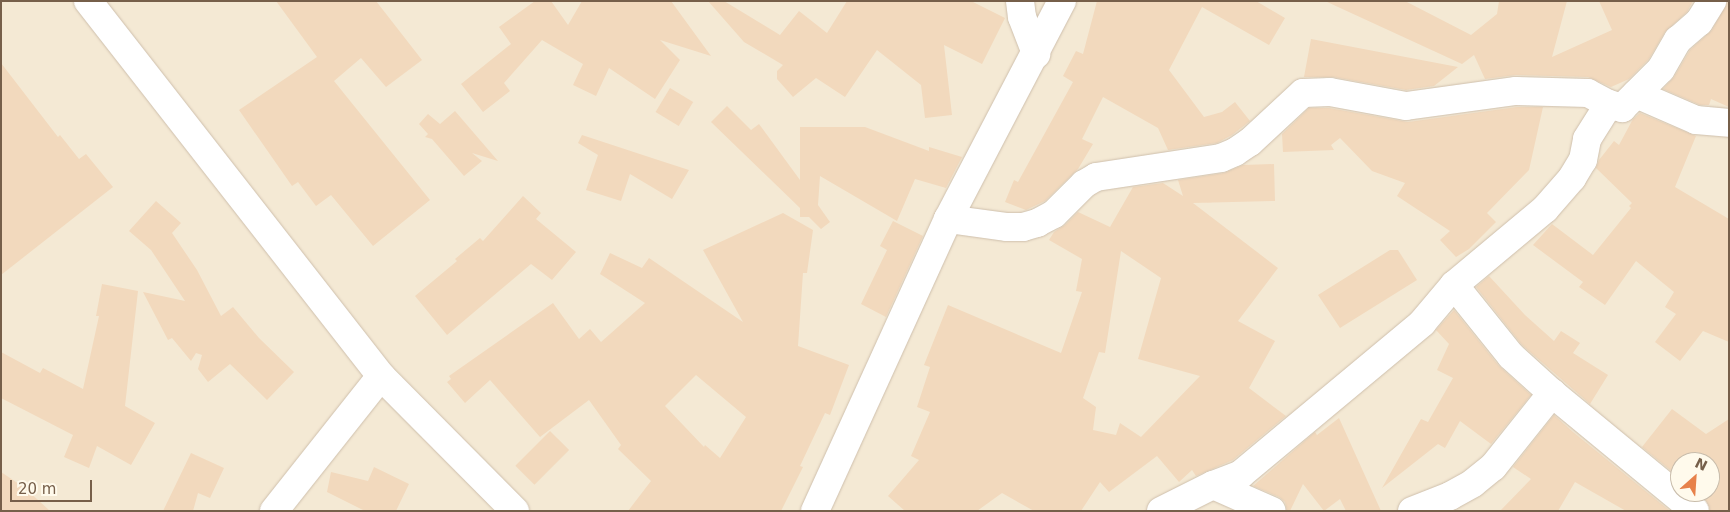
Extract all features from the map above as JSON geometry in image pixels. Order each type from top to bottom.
[{"type":"street","points":[[88,1],[381,376],[514,511]]},
{"type":"street","points":[[1020,1],[1022,17],[1036,54]]},
{"type":"street","points":[[815,511],[948,219],[1036,54],[1062,1]]},
{"type":"street","points":[[948,219],[1023,227],[1037,223],[1054,214],[1084,184],[1096,177],[1221,158],[1250,142],[1303,93],[1330,92],[1406,106],[1516,91],[1588,93],[1609,104],[1622,108],[1661,69],[1678,40],[1698,22],[1712,1]]},
{"type":"street","points":[[1636,94],[1696,120],[1729,123]]},
{"type":"street","points":[[1161,511],[1213,484],[1241,474],[1422,323],[1454,285],[1515,236],[1559,195],[1583,160],[1587,139],[1609,104]]},
{"type":"street","points":[[1454,285],[1511,356],[1552,393],[1695,511]]},
{"type":"street","points":[[274,511],[381,376]]},
{"type":"street","points":[[1412,511],[1450,496],[1473,483],[1493,467],[1552,393]]},
{"type":"street","points":[[1213,484],[1272,511]]},
{"type":"shaded area","points":[[1,1],[1729,1],[1729,511],[1,511]]},
{"type":"building","points":[[276,1],[376,1],[422,60],[386,87],[361,58],[334,81],[430,200],[373,246],[331,195],[316,206],[298,182],[292,186],[239,110],[317,57]]},
{"type":"building","points":[[535,1],[551,1],[568,25],[582,1],[671,1],[711,56],[660,40],[680,60],[655,99],[609,68],[596,96],[573,85],[583,64],[542,40],[504,83],[510,91],[483,112],[461,84],[511,44],[499,27]]},
{"type":"building","points":[[708,1],[724,1],[780,35],[799,11],[827,33],[847,1],[971,1],[1005,18],[982,64],[944,45],[952,115],[925,118],[921,85],[877,50],[845,97],[816,78],[793,97],[777,79],[777,71],[783,65],[744,42]]},
{"type":"building","points":[[1097,1],[1256,1],[1285,18],[1269,45],[1202,7],[1169,70],[1204,117],[1222,112],[1235,102],[1250,121],[1232,135],[1217,143],[1168,150],[1158,128],[1103,97],[1082,139],[1093,144],[1078,169],[1045,201],[1026,210],[1005,202],[1014,180],[1018,182],[1073,82],[1063,76],[1076,51],[1083,54]]},
{"type":"building","points":[[1325,1],[1405,1],[1471,35],[1497,14],[1499,1],[1567,1],[1552,57],[1612,30],[1599,1],[1693,1],[1687,12],[1665,32],[1649,59],[1629,79],[1611,87],[1588,77],[1516,75],[1485,79],[1474,55],[1462,64]]},
{"type":"building","points":[[1728,1],[1729,107],[1711,99],[1709,105],[1700,105],[1663,89],[1674,77],[1690,50],[1712,30]]},
{"type":"building","points":[[1311,39],[1458,67],[1434,86],[1406,90],[1333,77],[1304,77]]},
{"type":"building","points":[[1,63],[58,137],[60,135],[79,159],[86,154],[113,187],[1,275]]},
{"type":"building","points":[[670,88],[693,102],[679,126],[656,112]]},
{"type":"building","points":[[727,106],[751,130],[759,124],[800,180],[800,127],[865,127],[929,151],[929,147],[962,157],[946,188],[915,179],[897,221],[820,176],[818,205],[830,222],[821,229],[809,217],[800,217],[800,208],[711,122]]},
{"type":"building","points":[[1517,107],[1543,107],[1529,170],[1487,213],[1496,222],[1469,249],[1456,257],[1440,240],[1450,231],[1397,196],[1405,183],[1372,171],[1340,138],[1331,145],[1334,150],[1283,152],[1282,134],[1309,108],[1329,108],[1408,122]]},
{"type":"building","points":[[455,111],[498,161],[472,153],[482,161],[464,176],[432,139],[425,137],[428,134],[419,124],[428,114],[440,124]]},
{"type":"building","points":[[1640,113],[1696,136],[1675,187],[1729,219],[1729,342],[1703,331],[1680,361],[1655,342],[1676,314],[1665,307],[1674,292],[1636,261],[1605,305],[1579,287],[1583,282],[1533,245],[1552,224],[1593,255],[1631,208],[1629,206],[1632,203],[1596,168],[1599,160],[1614,141],[1619,145],[1633,119]]},
{"type":"building","points":[[582,135],[689,170],[672,199],[630,174],[621,201],[586,190],[598,155],[578,143]]},
{"type":"building","points":[[1274,164],[1275,201],[1193,203],[1278,268],[1238,321],[1275,341],[1249,388],[1286,416],[1233,460],[1196,476],[1192,470],[1179,482],[1157,456],[1109,492],[1100,482],[1081,511],[1034,511],[1002,493],[977,511],[905,511],[888,496],[919,460],[911,456],[930,412],[917,407],[930,367],[924,365],[948,305],[1061,353],[1082,292],[1076,291],[1082,259],[1049,240],[1054,232],[1065,225],[1078,212],[1110,227],[1133,187],[1163,183],[1183,196],[1178,180],[1224,173],[1243,165]],"holes":[[[1121,251],[1161,278],[1138,359],[1200,376],[1141,437],[1120,423],[1116,435],[1093,430],[1096,407],[1083,398],[1099,352],[1105,353]]]},
{"type":"building","points":[[523,196],[541,213],[536,219],[576,252],[552,280],[531,264],[447,335],[415,296],[457,261],[455,259],[480,238],[483,241]]},
{"type":"building","points":[[156,201],[181,223],[172,233],[197,270],[221,316],[233,307],[259,338],[294,372],[267,400],[230,364],[208,382],[198,369],[202,355],[196,353],[191,361],[172,338],[168,340],[143,292],[185,301],[151,250],[129,231]]},
{"type":"building","points":[[783,213],[813,230],[807,273],[803,273],[798,346],[849,365],[830,415],[825,413],[800,466],[803,467],[781,511],[628,511],[651,481],[618,449],[621,445],[589,400],[540,437],[490,380],[465,403],[447,382],[451,379],[449,376],[553,303],[579,339],[590,329],[601,342],[645,303],[600,274],[610,253],[642,268],[649,258],[743,322],[703,250]],"holes":[[[696,375],[746,417],[720,458],[705,445],[704,447],[665,406]]]},
{"type":"building","points":[[893,221],[923,236],[886,317],[861,304],[887,250],[880,246]]},
{"type":"building","points":[[1390,250],[1398,250],[1417,280],[1340,328],[1318,295]]},
{"type":"building","points":[[1489,276],[1525,315],[1554,341],[1561,331],[1580,343],[1573,353],[1608,375],[1590,404],[1522,345],[1476,287]]},
{"type":"building","points":[[102,284],[138,291],[125,406],[155,423],[131,465],[97,446],[89,468],[64,457],[73,435],[1,398],[1,352],[40,373],[43,368],[83,389],[99,316],[96,316]]},
{"type":"building","points":[[1454,310],[1499,366],[1531,395],[1491,444],[1460,421],[1445,448],[1438,444],[1382,488],[1421,419],[1428,422],[1453,378],[1437,370],[1449,344],[1436,330]]},
{"type":"building","points":[[1672,409],[1706,434],[1729,419],[1729,511],[1710,511],[1706,502],[1720,502],[1720,452],[1670,452],[1670,470],[1642,447]]},
{"type":"building","points":[[1554,415],[1670,511],[1626,511],[1575,482],[1558,511],[1500,511],[1531,479],[1513,467]]},
{"type":"building","points":[[1339,418],[1381,511],[1346,511],[1340,499],[1324,511],[1303,484],[1290,511],[1287,511],[1285,502],[1279,497],[1253,486],[1315,432],[1317,435]]},
{"type":"building","points":[[550,431],[569,450],[534,485],[515,466]]},
{"type":"building","points":[[191,453],[224,468],[210,498],[198,493],[193,511],[163,511]]},
{"type":"building","points":[[374,467],[409,484],[396,511],[365,511],[327,492],[331,472],[368,481]]},
{"type":"building","points":[[1,472],[25,488],[50,511],[1,511]]}]
